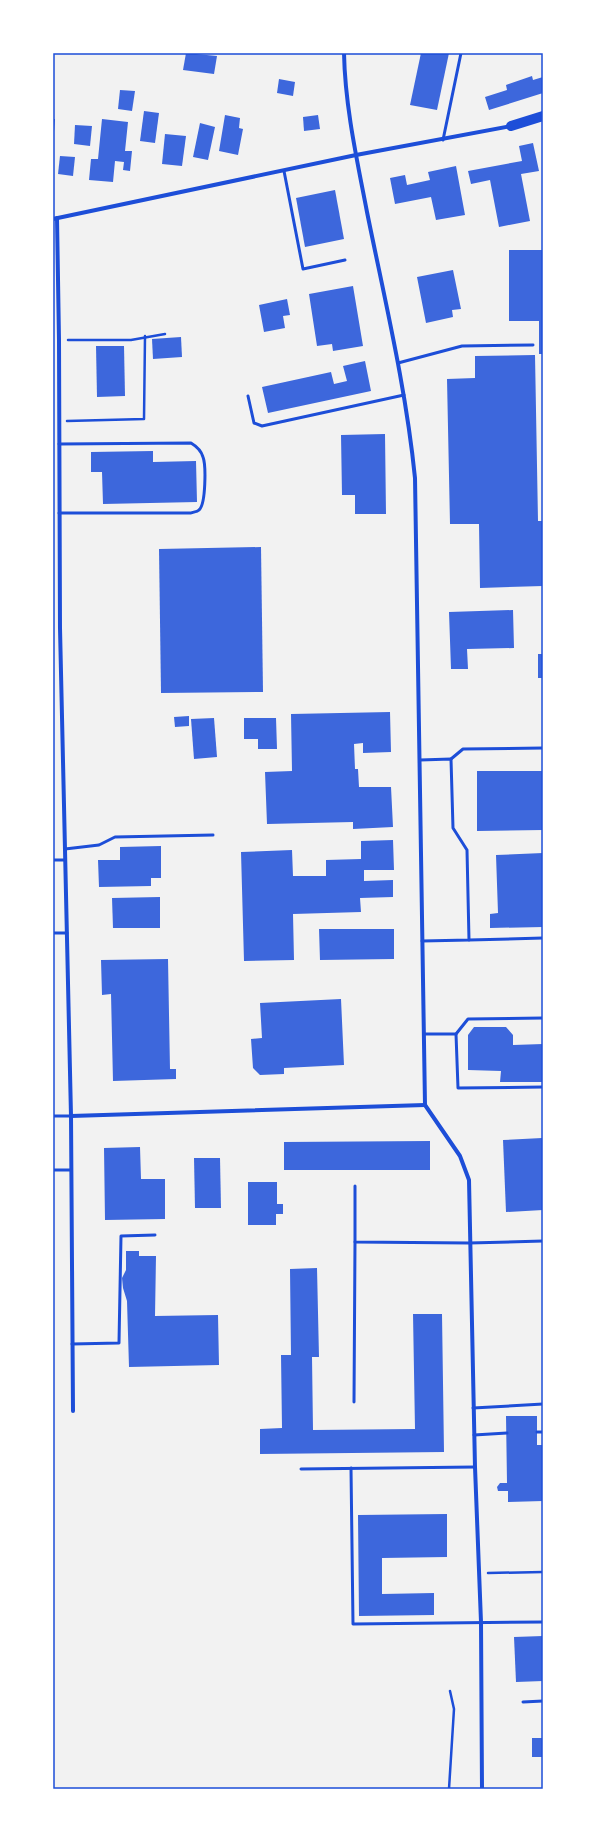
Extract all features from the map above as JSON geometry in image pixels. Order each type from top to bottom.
[{"type":"highway","points":[[511,126],[543,116]]},
{"type":"highway","points":[[511,126],[543,124]]},
{"type":"street","points":[[344,53],[356,155],[404,395],[415,478],[425,1105],[460,1156],[469,1180],[473,1408],[481,1622],[482,1789]]},
{"type":"street","points":[[73,1411],[71,1116],[59,513],[59,340],[55,219],[356,155],[443,140],[511,126]]},
{"type":"street","points":[[71,1116],[425,1105]]},
{"type":"lane","points":[[443,140],[461,53]]},
{"type":"lane","points":[[284,171],[303,269],[345,260]]},
{"type":"lane","points":[[398,363],[462,346],[533,345]]},
{"type":"lane","points":[[248,396],[254,423],[262,426],[404,395]]},
{"type":"lane","points":[[59,444],[190,443],[197,447],[203,457],[204,497],[202,506],[199,510],[190,513],[59,513]]},
{"type":"lane","points":[[420,760],[451,759],[463,749],[543,748]]},
{"type":"lane","points":[[451,759],[453,828],[467,850],[469,940]]},
{"type":"lane","points":[[65,849],[99,845],[115,837],[213,835]]},
{"type":"lane","points":[[53,860],[65,860]]},
{"type":"lane","points":[[53,933],[67,933]]},
{"type":"lane","points":[[422,941],[543,938]]},
{"type":"lane","points":[[543,1018],[468,1019],[456,1034],[458,1088],[543,1087]]},
{"type":"lane","points":[[425,1034],[456,1034]]},
{"type":"lane","points":[[53,1116],[71,1116]]},
{"type":"lane","points":[[53,1170],[71,1170]]},
{"type":"lane","points":[[354,1402],[355,1186]]},
{"type":"lane","points":[[72,1344],[120,1343],[121,1236],[155,1235]]},
{"type":"lane","points":[[355,1242],[469,1243],[543,1241]]},
{"type":"lane","points":[[473,1408],[543,1404]]},
{"type":"lane","points":[[537,1432],[543,1432]]},
{"type":"lane","points":[[474,1435],[507,1433]]},
{"type":"lane","points":[[301,1469],[475,1467]]},
{"type":"lane","points":[[351,1468],[353,1624],[543,1622]]},
{"type":"lane","points":[[523,1702],[543,1701]]},
{"type":"path","points":[[59,340],[117,340],[165,334]]},
{"type":"path","points":[[58,421],[144,419],[145,336]]},
{"type":"path","points":[[479,1573],[543,1572]]},
{"type":"path","points":[[449,1789],[454,1709],[450,1691]]},
{"type":"building","points":[[186,53],[217,56],[214,74],[183,70]]},
{"type":"building","points":[[421,53],[449,53],[437,110],[410,105]]},
{"type":"building","points":[[532,76],[533,80],[543,77],[543,93],[489,110],[485,97],[507,90],[506,85]]},
{"type":"building","points":[[279,79],[295,82],[293,96],[277,93]]},
{"type":"building","points":[[120,90],[135,91],[132,111],[118,109]]},
{"type":"building","points":[[144,111],[159,113],[155,143],[140,141]]},
{"type":"building","points":[[225,115],[240,118],[239,128],[243,129],[238,155],[219,151]]},
{"type":"building","points":[[318,115],[320,129],[304,131],[303,117]]},
{"type":"building","points":[[53,119],[55,119],[54,132],[53,132]]},
{"type":"building","points":[[102,119],[128,122],[125,151],[132,151],[130,171],[123,170],[124,162],[115,161],[113,182],[89,180],[91,159],[98,159]]},
{"type":"building","points":[[200,123],[215,127],[208,160],[193,157]]},
{"type":"building","points":[[75,125],[92,126],[90,146],[74,144]]},
{"type":"building","points":[[165,134],[186,136],[182,166],[162,164]]},
{"type":"building","points":[[533,143],[539,171],[521,174],[530,221],[499,227],[490,180],[471,184],[468,171],[522,161],[519,146]]},
{"type":"building","points":[[60,156],[75,157],[73,176],[58,174]]},
{"type":"building","points":[[456,166],[465,215],[436,220],[431,197],[395,204],[390,178],[405,175],[407,185],[430,180],[428,172]]},
{"type":"building","points":[[335,190],[344,239],[305,247],[296,198]]},
{"type":"building","points":[[509,250],[543,250],[543,354],[539,354],[539,321],[509,321]]},
{"type":"building","points":[[453,270],[461,309],[452,310],[453,317],[426,323],[417,277]]},
{"type":"building","points":[[353,286],[363,346],[333,351],[332,344],[317,346],[309,294]]},
{"type":"building","points":[[287,299],[290,315],[283,316],[285,328],[264,332],[259,305]]},
{"type":"building","points":[[181,337],[182,357],[153,359],[152,339]]},
{"type":"building","points":[[96,346],[124,346],[125,396],[97,397]]},
{"type":"building","points":[[535,355],[538,521],[543,521],[543,586],[480,588],[479,524],[450,524],[447,379],[475,378],[475,356]]},
{"type":"building","points":[[365,361],[371,391],[268,413],[262,387],[331,372],[334,384],[347,381],[343,366]]},
{"type":"building","points":[[385,434],[386,514],[355,514],[355,495],[342,495],[341,435]]},
{"type":"building","points":[[153,451],[153,462],[196,461],[197,502],[103,504],[102,472],[91,472],[91,452]]},
{"type":"building","points":[[261,547],[263,692],[161,693],[159,549]]},
{"type":"building","points":[[513,610],[514,648],[467,649],[468,669],[451,669],[449,612]]},
{"type":"building","points":[[538,654],[543,654],[543,678],[538,678]]},
{"type":"building","points":[[390,712],[391,752],[363,753],[363,743],[354,744],[355,769],[358,769],[359,787],[391,787],[393,827],[353,829],[353,822],[267,824],[265,772],[292,771],[291,714]]},
{"type":"building","points":[[189,716],[189,726],[175,727],[174,717]]},
{"type":"building","points":[[214,718],[217,757],[194,759],[191,719]]},
{"type":"building","points":[[244,718],[276,718],[277,749],[258,749],[258,739],[244,739]]},
{"type":"building","points":[[477,771],[543,771],[543,830],[477,831]]},
{"type":"building","points":[[393,840],[394,870],[364,870],[364,881],[393,880],[393,897],[360,898],[361,912],[293,914],[294,960],[244,961],[241,852],[292,850],[293,876],[326,876],[326,860],[361,859],[361,841]]},
{"type":"building","points":[[161,846],[161,878],[151,878],[151,886],[99,887],[98,860],[120,860],[120,847]]},
{"type":"building","points":[[543,853],[543,927],[490,928],[490,914],[498,913],[496,855]]},
{"type":"building","points":[[160,897],[160,928],[113,928],[112,898]]},
{"type":"building","points":[[319,929],[394,929],[394,959],[320,960]]},
{"type":"building","points":[[168,959],[170,1069],[176,1069],[176,1079],[113,1081],[111,994],[102,995],[101,960]]},
{"type":"building","points":[[341,999],[344,1065],[284,1068],[284,1074],[260,1075],[253,1068],[251,1039],[262,1038],[260,1003]]},
{"type":"building","points":[[474,1027],[506,1027],[513,1035],[513,1045],[543,1044],[543,1082],[500,1082],[501,1071],[468,1070],[468,1035]]},
{"type":"building","points":[[542,1138],[543,1210],[506,1212],[503,1140]]},
{"type":"building","points":[[430,1141],[430,1170],[284,1170],[284,1142]]},
{"type":"building","points":[[140,1147],[141,1179],[165,1179],[165,1219],[105,1220],[104,1148]]},
{"type":"building","points":[[194,1158],[220,1158],[221,1208],[195,1208]]},
{"type":"building","points":[[248,1182],[277,1182],[277,1204],[283,1204],[283,1214],[276,1214],[276,1225],[248,1225]]},
{"type":"building","points":[[126,1251],[139,1251],[139,1256],[156,1256],[155,1316],[218,1315],[219,1365],[129,1367],[127,1301],[122,1278],[126,1270]]},
{"type":"building","points":[[317,1268],[319,1357],[312,1357],[313,1430],[415,1429],[413,1314],[442,1314],[444,1452],[260,1454],[260,1429],[282,1428],[281,1355],[291,1355],[290,1269]]},
{"type":"building","points":[[506,1416],[537,1416],[537,1445],[543,1445],[543,1501],[508,1502],[508,1491],[498,1491],[497,1487],[500,1483],[507,1483]]},
{"type":"building","points":[[447,1514],[447,1557],[382,1558],[382,1594],[434,1593],[434,1615],[359,1616],[358,1515]]},
{"type":"building","points":[[543,1636],[543,1681],[516,1682],[514,1637]]},
{"type":"building","points":[[532,1738],[543,1738],[543,1757],[532,1757]]}]
